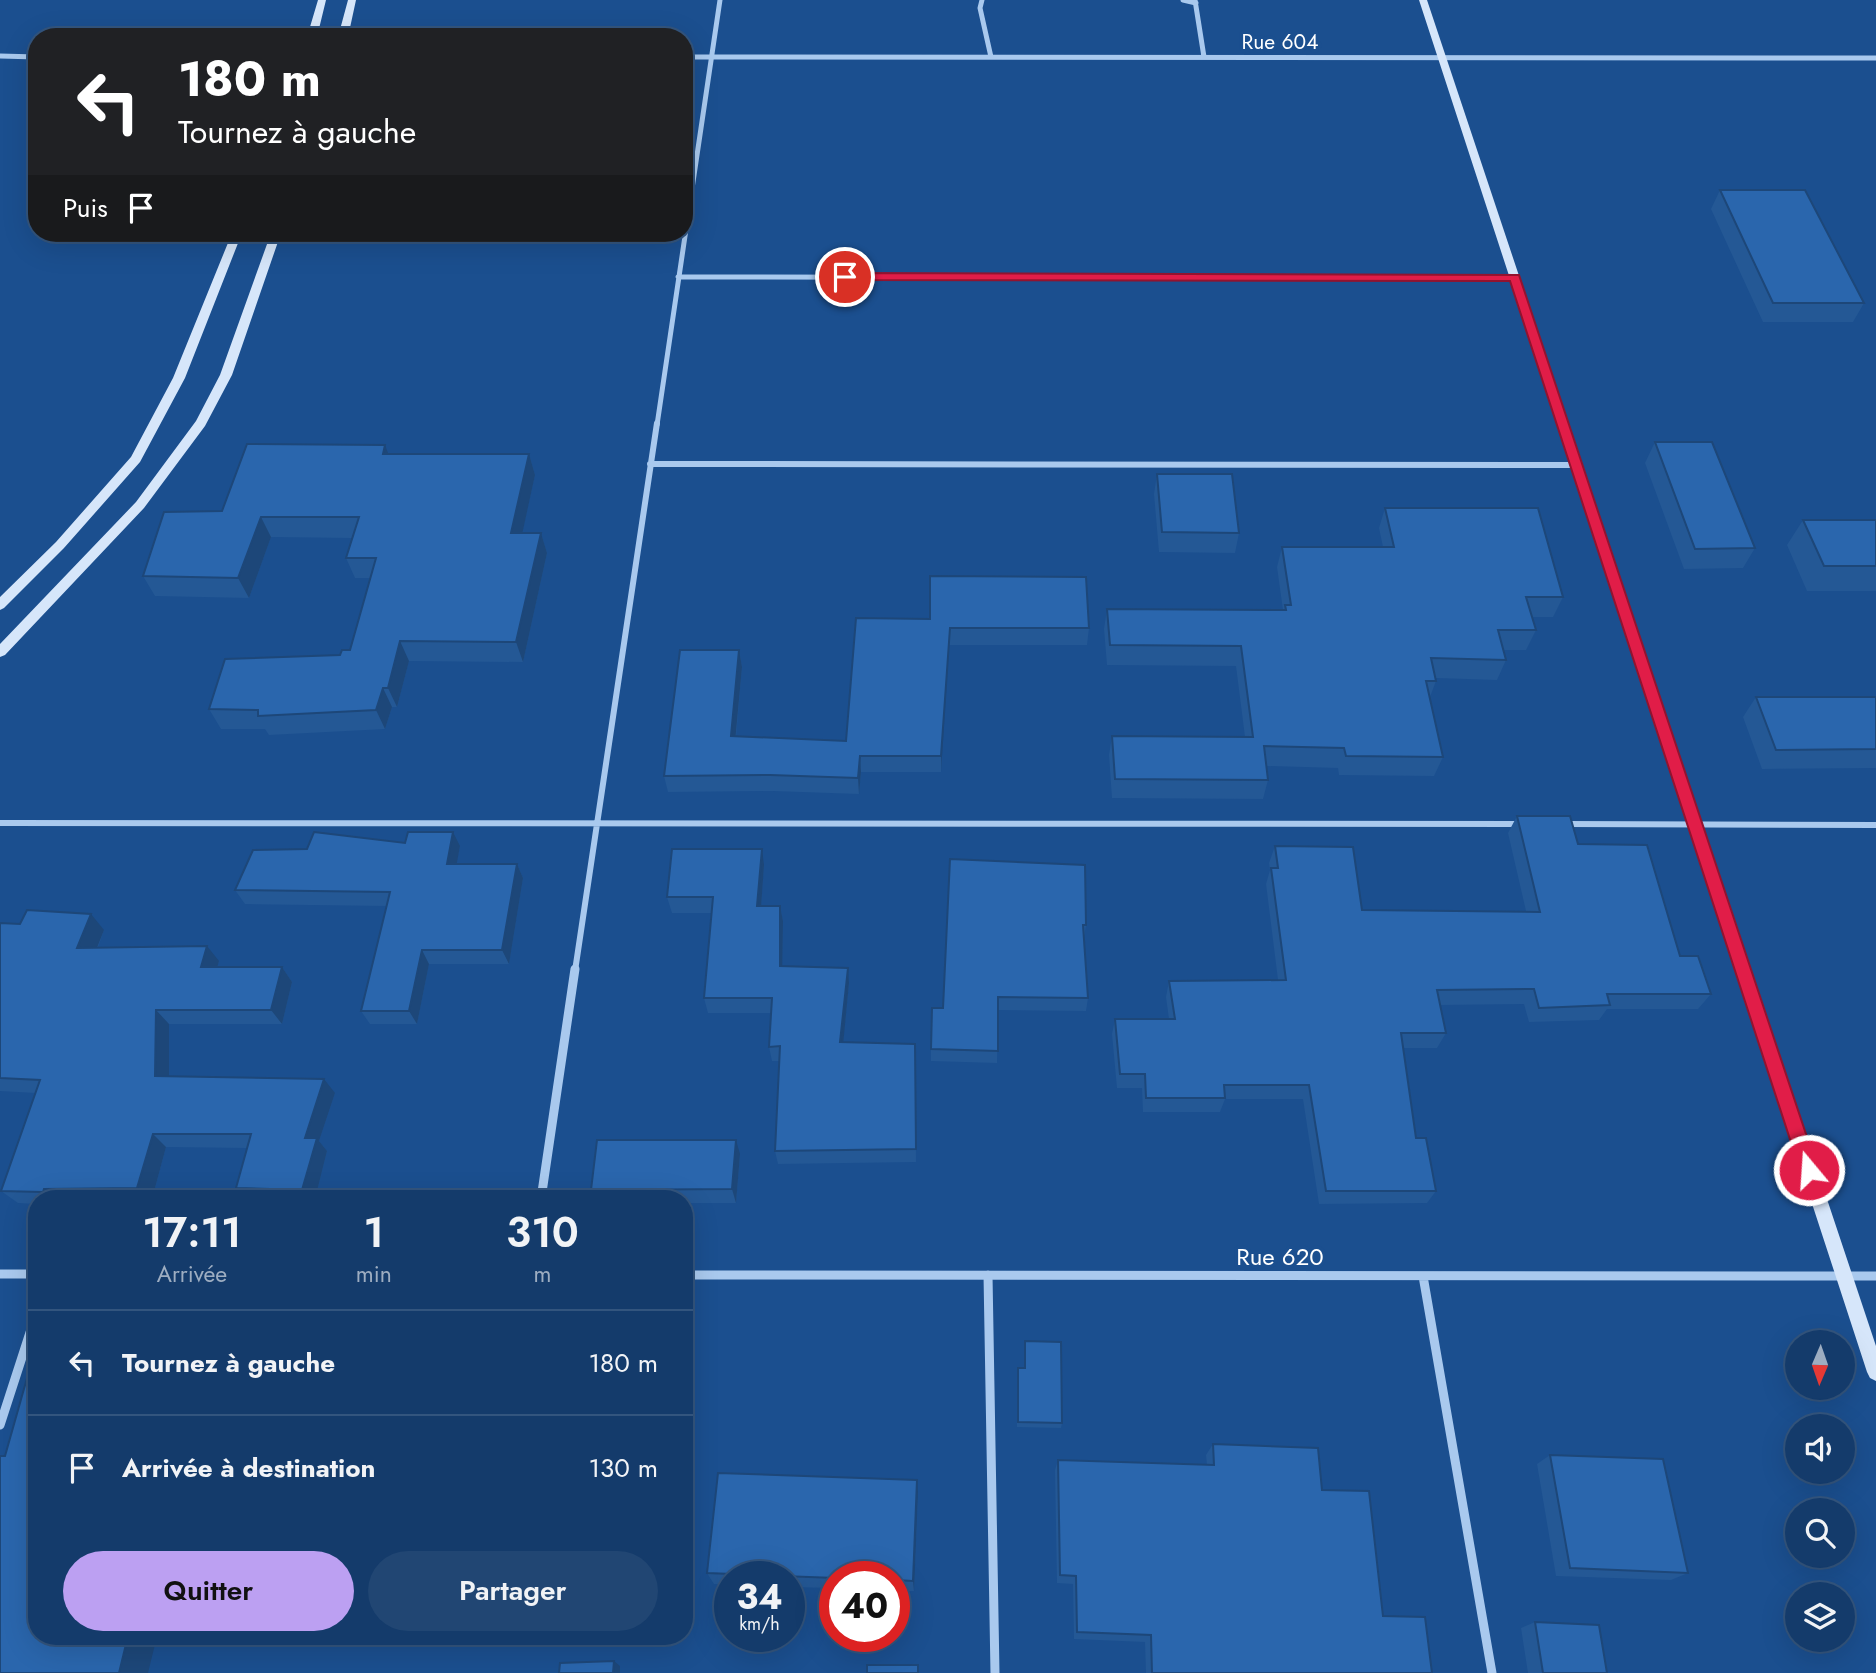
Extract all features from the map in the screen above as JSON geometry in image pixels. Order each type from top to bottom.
[{"type":"street","points":[[314,28],[322,0]]},
{"type":"street","points":[[345,28],[352,0]]},
{"type":"street","points":[[693,177],[720,0]]},
{"type":"street","points":[[982,0],[980,8],[991,57]]},
{"type":"street","points":[[1183,0],[1195,2],[1205,57]]},
{"type":"street","points":[[1423,0],[1876,1372]]},
{"type":"street","points":[[0,57],[28,57]]},
{"type":"street","name":"Rue 604","points":[[693,57],[1876,58]]},
{"type":"street","points":[[0,605],[60,545],[136,459],[180,378],[233,242]]},
{"type":"street","points":[[0,652],[140,505],[201,423],[226,375],[273,242]]},
{"type":"street","points":[[542,1190],[683,242]]},
{"type":"street","points":[[678,277],[1515,278]]},
{"type":"street","points":[[650,464],[1577,465]]},
{"type":"street","points":[[0,823],[1528,824]]},
{"type":"street","points":[[1556,824],[1876,825]]},
{"type":"street","points":[[0,1274],[28,1274]]},
{"type":"street","name":"Rue 620","points":[[693,1275],[1876,1276]]},
{"type":"street","points":[[988,1275],[995,1673]]},
{"type":"street","points":[[1423,1276],[1492,1673]]},
{"type":"street","points":[[0,1425],[28,1339]]},
{"type":"building","points":[[1720,190],[1805,190],[1864,303],[1773,303]]},
{"type":"building","points":[[1655,442],[1712,442],[1755,548],[1695,549]]},
{"type":"building","points":[[247,444],[385,445],[383,454],[529,454],[511,533],[541,533],[516,642],[400,641],[388,688],[383,688],[376,710],[258,716],[258,710],[209,709],[225,659],[340,655],[342,650],[350,650],[376,558],[346,558],[359,517],[261,517],[238,578],[143,576],[164,512],[222,511]]},
{"type":"building","points":[[1157,474],[1232,474],[1239,533],[1162,532]]},
{"type":"building","points":[[1385,508],[1538,508],[1563,597],[1526,597],[1536,630],[1498,630],[1506,660],[1431,658],[1436,681],[1426,681],[1443,757],[1346,756],[1344,748],[1264,746],[1268,780],[1115,779],[1112,736],[1253,737],[1241,646],[1110,645],[1107,609],[1286,610],[1285,605],[1291,605],[1282,547],[1394,547]]},
{"type":"building","points":[[1803,520],[1876,520],[1876,566],[1824,566]]},
{"type":"building","points":[[930,576],[1086,577],[1089,628],[950,628],[941,756],[860,756],[858,778],[664,776],[680,650],[739,650],[731,736],[846,741],[856,618],[930,619]]},
{"type":"building","points":[[1756,697],[1876,697],[1876,749],[1776,750]]},
{"type":"building","points":[[1517,816],[1570,816],[1578,844],[1647,845],[1680,956],[1698,956],[1711,994],[1607,994],[1610,1005],[1539,1008],[1534,989],[1437,990],[1446,1033],[1401,1033],[1416,1138],[1426,1138],[1436,1191],[1326,1191],[1309,1085],[1224,1085],[1225,1098],[1146,1098],[1145,1074],[1120,1074],[1115,1019],[1175,1019],[1169,981],[1286,980],[1271,868],[1278,868],[1275,846],[1353,847],[1362,910],[1540,912]]},
{"type":"building","points":[[314,832],[405,843],[408,832],[453,832],[447,864],[517,864],[502,950],[422,950],[409,1011],[361,1011],[390,892],[235,890],[253,850],[307,849]]},
{"type":"building","points":[[672,849],[762,849],[757,906],[780,906],[780,966],[848,968],[840,1042],[915,1044],[916,1149],[775,1151],[780,1046],[769,1047],[772,998],[704,998],[713,897],[667,897]]},
{"type":"building","points":[[950,859],[1085,865],[1086,925],[1083,925],[1088,998],[998,997],[998,1051],[931,1049],[932,1008],[943,1008]]},
{"type":"building","points":[[27,910],[91,914],[77,948],[207,946],[201,967],[282,967],[271,1010],[156,1010],[155,1076],[324,1079],[305,1138],[317,1138],[302,1190],[236,1188],[251,1134],[153,1134],[137,1188],[1,1191],[40,1080],[0,1078],[0,923],[20,924]]},
{"type":"building","points":[[597,1140],[736,1140],[732,1189],[591,1190]]},
{"type":"building","points":[[1025,1341],[1061,1342],[1062,1423],[1018,1422],[1018,1368],[1025,1368]]},
{"type":"building","points":[[28,1375],[28,1645],[126,1645],[119,1673],[0,1673],[0,1456],[5,1456]]},
{"type":"building","points":[[1213,1444],[1318,1448],[1322,1490],[1369,1491],[1383,1616],[1425,1617],[1432,1673],[1152,1673],[1151,1635],[1077,1632],[1076,1576],[1060,1575],[1058,1460],[1214,1465]]},
{"type":"building","points":[[1550,1455],[1663,1459],[1688,1573],[1570,1568]]},
{"type":"building","points":[[718,1473],[917,1480],[913,1581],[910,1581],[910,1561],[819,1561],[819,1577],[805,1577],[805,1561],[714,1561],[714,1573],[707,1573]]},
{"type":"building","points":[[1535,1622],[1599,1625],[1607,1673],[1543,1673]]},
{"type":"building","points":[[614,1661],[613,1673],[559,1673],[560,1663]]},
{"type":"building","points":[[867,1665],[918,1665],[918,1673],[867,1673]]},
{"type":"route","points":[[845,277],[1515,278],[1809,1170]]}]
